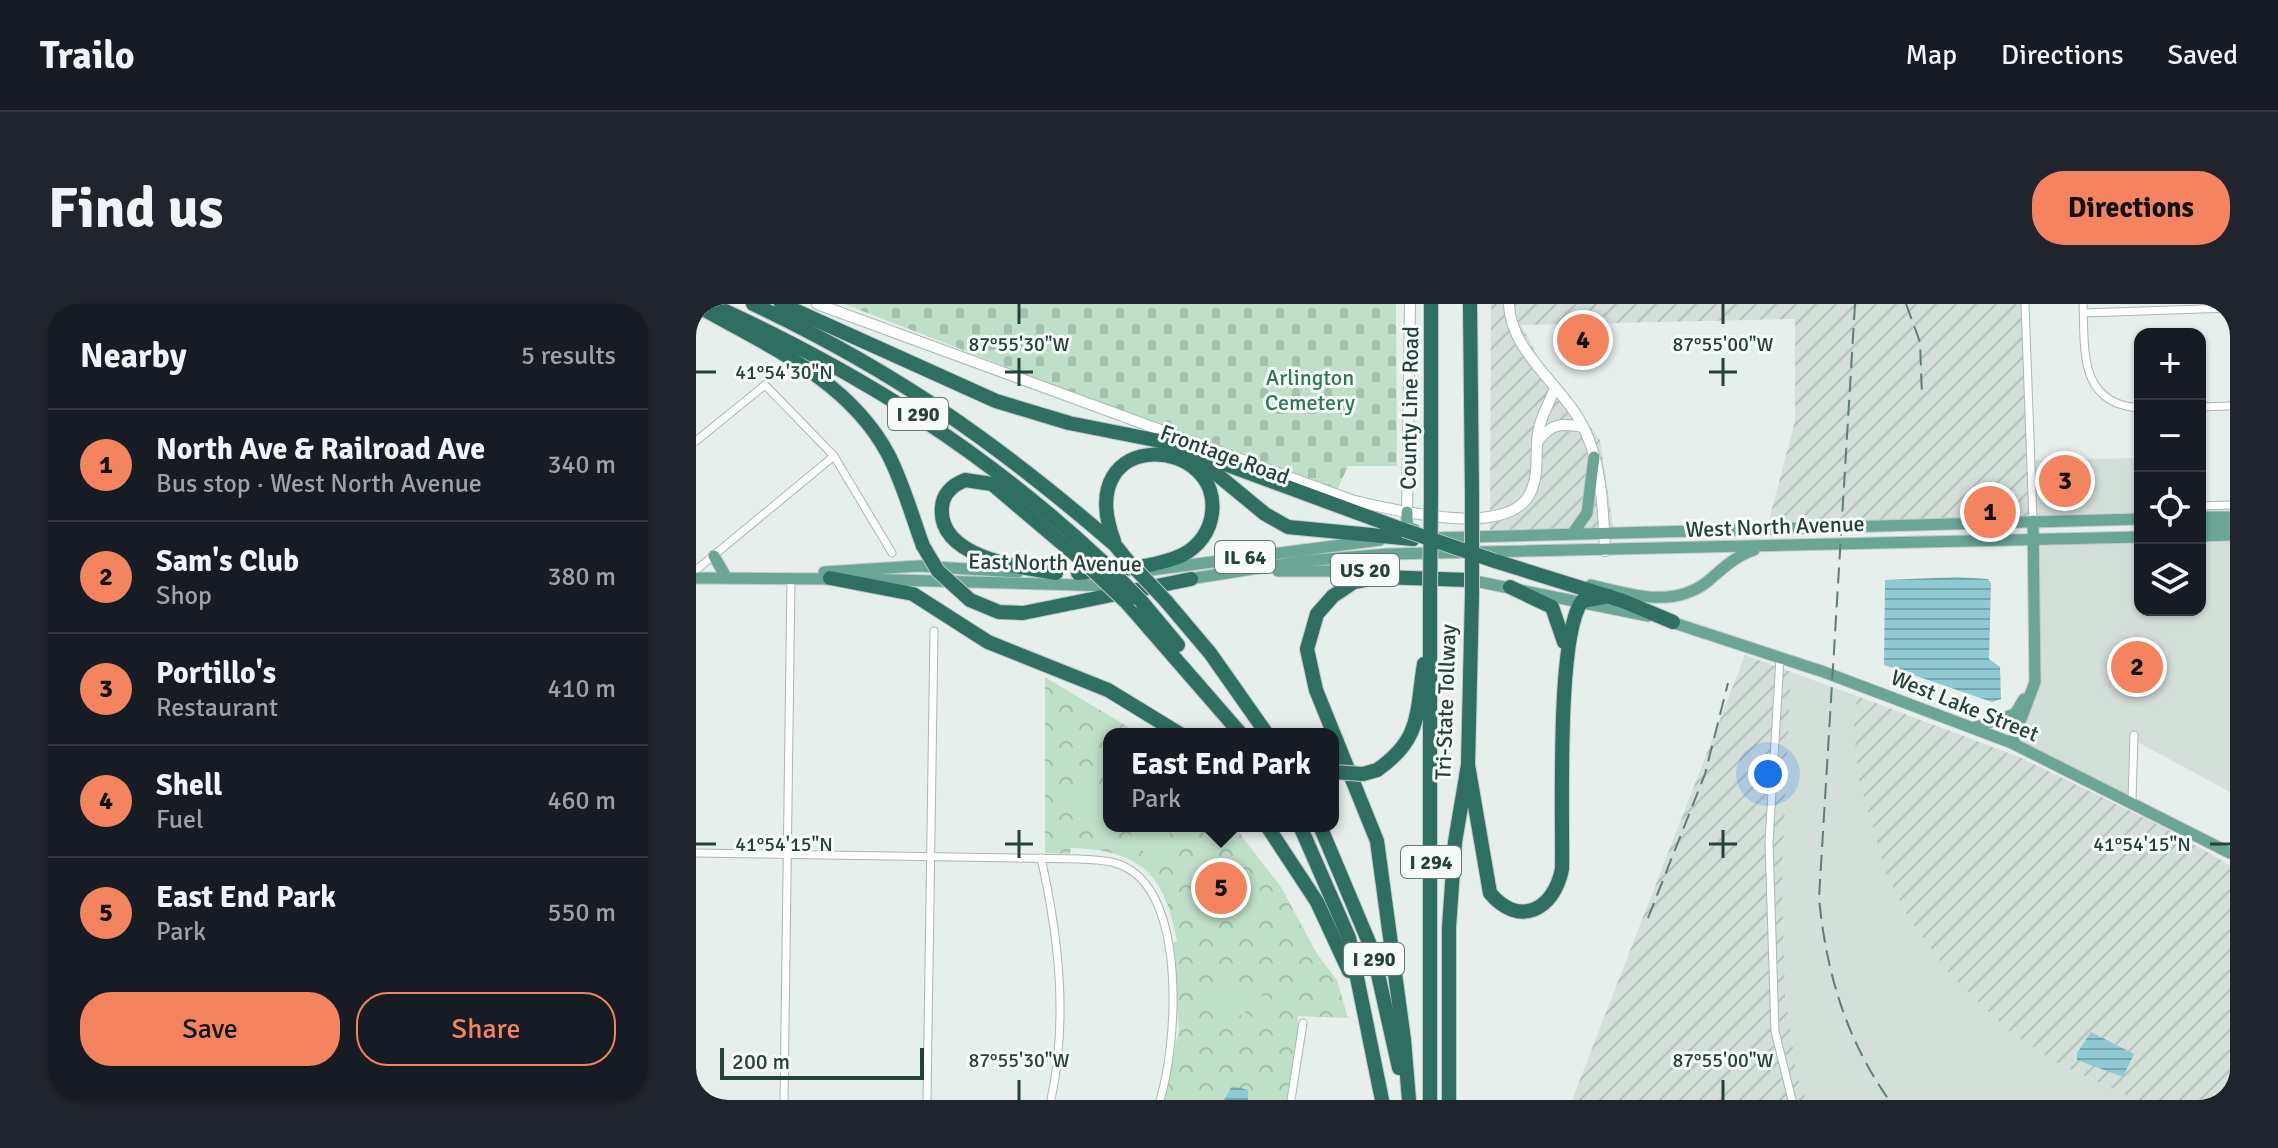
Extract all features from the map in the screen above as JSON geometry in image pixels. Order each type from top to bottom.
[{"type":"highway","name":"I 290","points":[[710,304],[801,346],[908,407],[996,468],[1102,561],[1134,603]]},
{"type":"highway","name":"I 290","points":[[753,304],[850,351],[941,407],[1022,465],[1115,545],[1210,653],[1263,728]]},
{"type":"highway","name":"US 20","points":[[781,304],[996,401],[1069,423],[1165,442],[1411,538],[1494,559],[1609,596],[1673,622]]},
{"type":"highway","name":"Tri-State Tollway","points":[[1430,1100],[1431,304]]},
{"type":"highway","name":"Tri-State Tollway","points":[[1449,1100],[1449,927],[1455,842],[1468,765],[1472,495],[1470,304]]},
{"type":"highway","name":"US 20","points":[[696,305],[798,362],[854,408],[889,456],[923,546],[938,571],[970,600],[999,612],[1023,613],[1191,579]]},
{"type":"highway","points":[[1165,442],[1208,465],[1265,514],[1288,527],[1411,538]]},
{"type":"highway","points":[[1081,568],[1165,562],[1194,547],[1208,528],[1212,515],[1211,496],[1201,476],[1183,460],[1159,453],[1138,457],[1119,469],[1104,498],[1115,545]]},
{"type":"highway","points":[[1056,573],[999,563],[963,545],[943,522],[942,508],[947,493],[965,480],[992,484],[1081,568],[1134,603],[1237,728]]},
{"type":"highway","points":[[1331,728],[1316,690],[1307,649],[1317,614],[1333,596],[1354,582],[1381,577],[1470,587]]},
{"type":"highway","points":[[830,578],[913,594],[988,642],[1108,690],[1170,728]]},
{"type":"highway","points":[[1510,587],[1552,607],[1561,626],[1566,666]]},
{"type":"highway","points":[[1468,765],[1490,893],[1513,909],[1525,911],[1544,906],[1559,886],[1562,869],[1566,666],[1573,616],[1582,601],[1609,596]]},
{"type":"highway","points":[[1339,772],[1363,774],[1377,770],[1397,756],[1415,728],[1431,624]]},
{"type":"highway","points":[[1210,653],[1273,728]]},
{"type":"highway","points":[[1339,747],[1377,841],[1404,1040],[1406,1100]]},
{"type":"highway","points":[[1271,832],[1317,902],[1365,1008]]},
{"type":"highway","name":"I 290","points":[[1303,832],[1349,938],[1382,1100]]},
{"type":"highway","name":"I 290","points":[[1323,832],[1373,952],[1406,1100]]},
{"type":"main road","points":[[1573,533],[1587,513],[1594,457]]},
{"type":"main road","points":[[1407,512],[1411,538]]},
{"type":"main road","points":[[2206,517],[2230,517]]},
{"type":"main road","name":"West North Avenue","points":[[1411,538],[2134,519]]},
{"type":"main road","points":[[2012,743],[2035,682],[2033,521]]},
{"type":"main road","points":[[2206,526],[2230,524]]},
{"type":"main road","points":[[2206,536],[2230,535]]},
{"type":"main road","name":"West North Avenue","points":[[1411,538],[1605,551],[2134,536]]},
{"type":"main road","name":"East North Avenue","points":[[791,576],[919,566],[1056,573],[1081,568],[1162,569],[1328,545],[1411,538]]},
{"type":"main road","name":"East North Avenue","points":[[696,578],[791,576],[1092,587],[1213,576],[1317,560],[1411,538]]},
{"type":"main road","points":[[1494,559],[1621,592],[1674,598],[1696,590],[1734,560],[1762,547]]},
{"type":"main road","points":[[714,556],[726,577]]},
{"type":"main road","name":"US 20","points":[[1213,576],[1363,570],[1470,587],[1510,587],[1673,622]]},
{"type":"main road","name":"West Lake Street","points":[[1673,622],[1975,727],[2132,801],[2230,853]]},
{"type":"main road","points":[[1975,727],[2002,721],[2015,714],[2035,682]]},
{"type":"street","name":"Frontage Road","points":[[817,304],[1354,501],[1407,512],[1462,518],[1497,517],[1519,507],[1531,493],[1538,428],[1555,388]]},
{"type":"street","name":"County Line Road","points":[[1407,512],[1410,304]]},
{"type":"street","points":[[1509,304],[1516,332],[1583,427],[1602,491],[1605,551]]},
{"type":"street","points":[[2025,304],[2033,521]]},
{"type":"street","points":[[2134,406],[2109,399],[2092,381],[2086,364],[2084,308],[2230,308]]},
{"type":"street","points":[[696,441],[765,385],[834,456],[892,553]]},
{"type":"street","points":[[2206,407],[2230,406]]},
{"type":"street","points":[[1538,441],[1549,427],[1560,423],[1583,427]]},
{"type":"street","points":[[696,570],[834,456]]},
{"type":"street","points":[[2206,506],[2230,505]]},
{"type":"street","points":[[784,1100],[791,576]]},
{"type":"street","points":[[927,1100],[934,631]]},
{"type":"street","points":[[1780,658],[1769,842],[1774,1016],[1792,1100]]},
{"type":"street","points":[[2132,801],[2134,735]]},
{"type":"street","points":[[696,853],[1079,859],[1127,868],[1145,884],[1157,907],[1168,945],[1175,1001],[1172,1049],[1160,1100]]},
{"type":"street","points":[[1041,858],[1054,915],[1061,990],[1059,1042],[1051,1100]]},
{"type":"street","points":[[1291,1100],[1303,1023]]},
{"type":"street","points":[[1773,1058],[1780,1050]]},
{"type":"shaded area","points":[[1491,304],[2025,304],[2033,521],[1767,528],[1795,421],[1795,319],[1521,325],[1542,363],[1600,440],[1614,532],[1490,536]]},
{"type":"shaded area","points":[[2134,458],[2134,519],[2033,521],[2029,460]]},
{"type":"shaded area","points":[[2230,535],[2230,792],[2132,739],[2130,800],[2012,743],[2031,697],[2033,539],[2134,537],[2134,616],[2206,616],[2206,536]]},
{"type":"shaded area","points":[[1745,655],[1791,672],[1782,876],[1785,994],[1797,1076],[1806,1100],[1572,1100]]},
{"type":"shaded area","points":[[1791,672],[1857,696],[1854,726],[2057,1063],[2126,1095],[2124,1100],[1806,1100],[1797,1076],[1785,994],[1782,876]]},
{"type":"shaded area","points":[[1857,696],[2019,757],[2163,827],[2230,865],[2230,1100],[2124,1100],[2126,1095],[2057,1063],[2010,1032],[1949,973],[1910,920],[1886,873],[1858,776],[1854,726]]},
{"type":"green space","name":"Arlington Cemetery","points":[[844,304],[1396,304],[1397,466],[1348,466],[1337,490],[1167,429]]},
{"type":"green space","points":[[1045,677],[1130,728],[1103,728],[1103,832],[1239,832],[1281,887],[1317,954],[1337,980],[1348,1018],[1298,1016],[1297,1053],[1287,1100],[1164,1100],[1179,1029],[1171,944],[1177,941],[1165,898],[1145,870],[1115,854],[1071,848],[1070,854],[1045,853]]},
{"type":"green space","points":[[1091,794],[1103,798],[1103,826],[1077,825],[1077,795]]},
{"type":"green space","points":[[1133,832],[1170,832],[1158,856],[1153,857],[1127,841]]},
{"type":"green space","points":[[1258,881],[1264,914],[1256,920],[1229,918],[1218,908],[1217,885]]},
{"type":"green space","points":[[1224,979],[1237,983],[1228,1018],[1215,1014]]},
{"type":"green space","points":[[1240,990],[1251,992],[1244,1016],[1234,1013]]},
{"type":"green space","points":[[1258,995],[1269,997],[1263,1021],[1252,1018]]},
{"type":"green space","points":[[1272,998],[1283,1001],[1277,1024],[1266,1021]]},
{"type":"water","points":[[1988,579],[1991,583],[1989,659],[2000,667],[2001,699],[1992,702],[1884,665],[1885,580]]},
{"type":"water","points":[[2091,1032],[2134,1054],[2123,1077],[2077,1060],[2077,1053]]},
{"type":"water","points":[[1232,1086],[1248,1090],[1248,1100],[1224,1100]]},
{"type":"railway","points":[[1855,304],[1819,898],[1827,952],[1840,1004],[1861,1053],[1889,1100]]},
{"type":"railway","points":[[1906,304],[1920,342],[1922,397]]},
{"type":"railway","points":[[1648,918],[1705,774],[1728,683]]},
{"type":"place","name":"Shell","points":[[1583,340]]},
{"type":"place","name":"Portillo's","points":[[2065,481]]},
{"type":"place","name":"North Ave & Railroad Ave","points":[[1990,512]]},
{"type":"place","name":"Sam's Club","points":[[2137,667]]},
{"type":"place","name":"East End Park","points":[[1221,888]]}]
